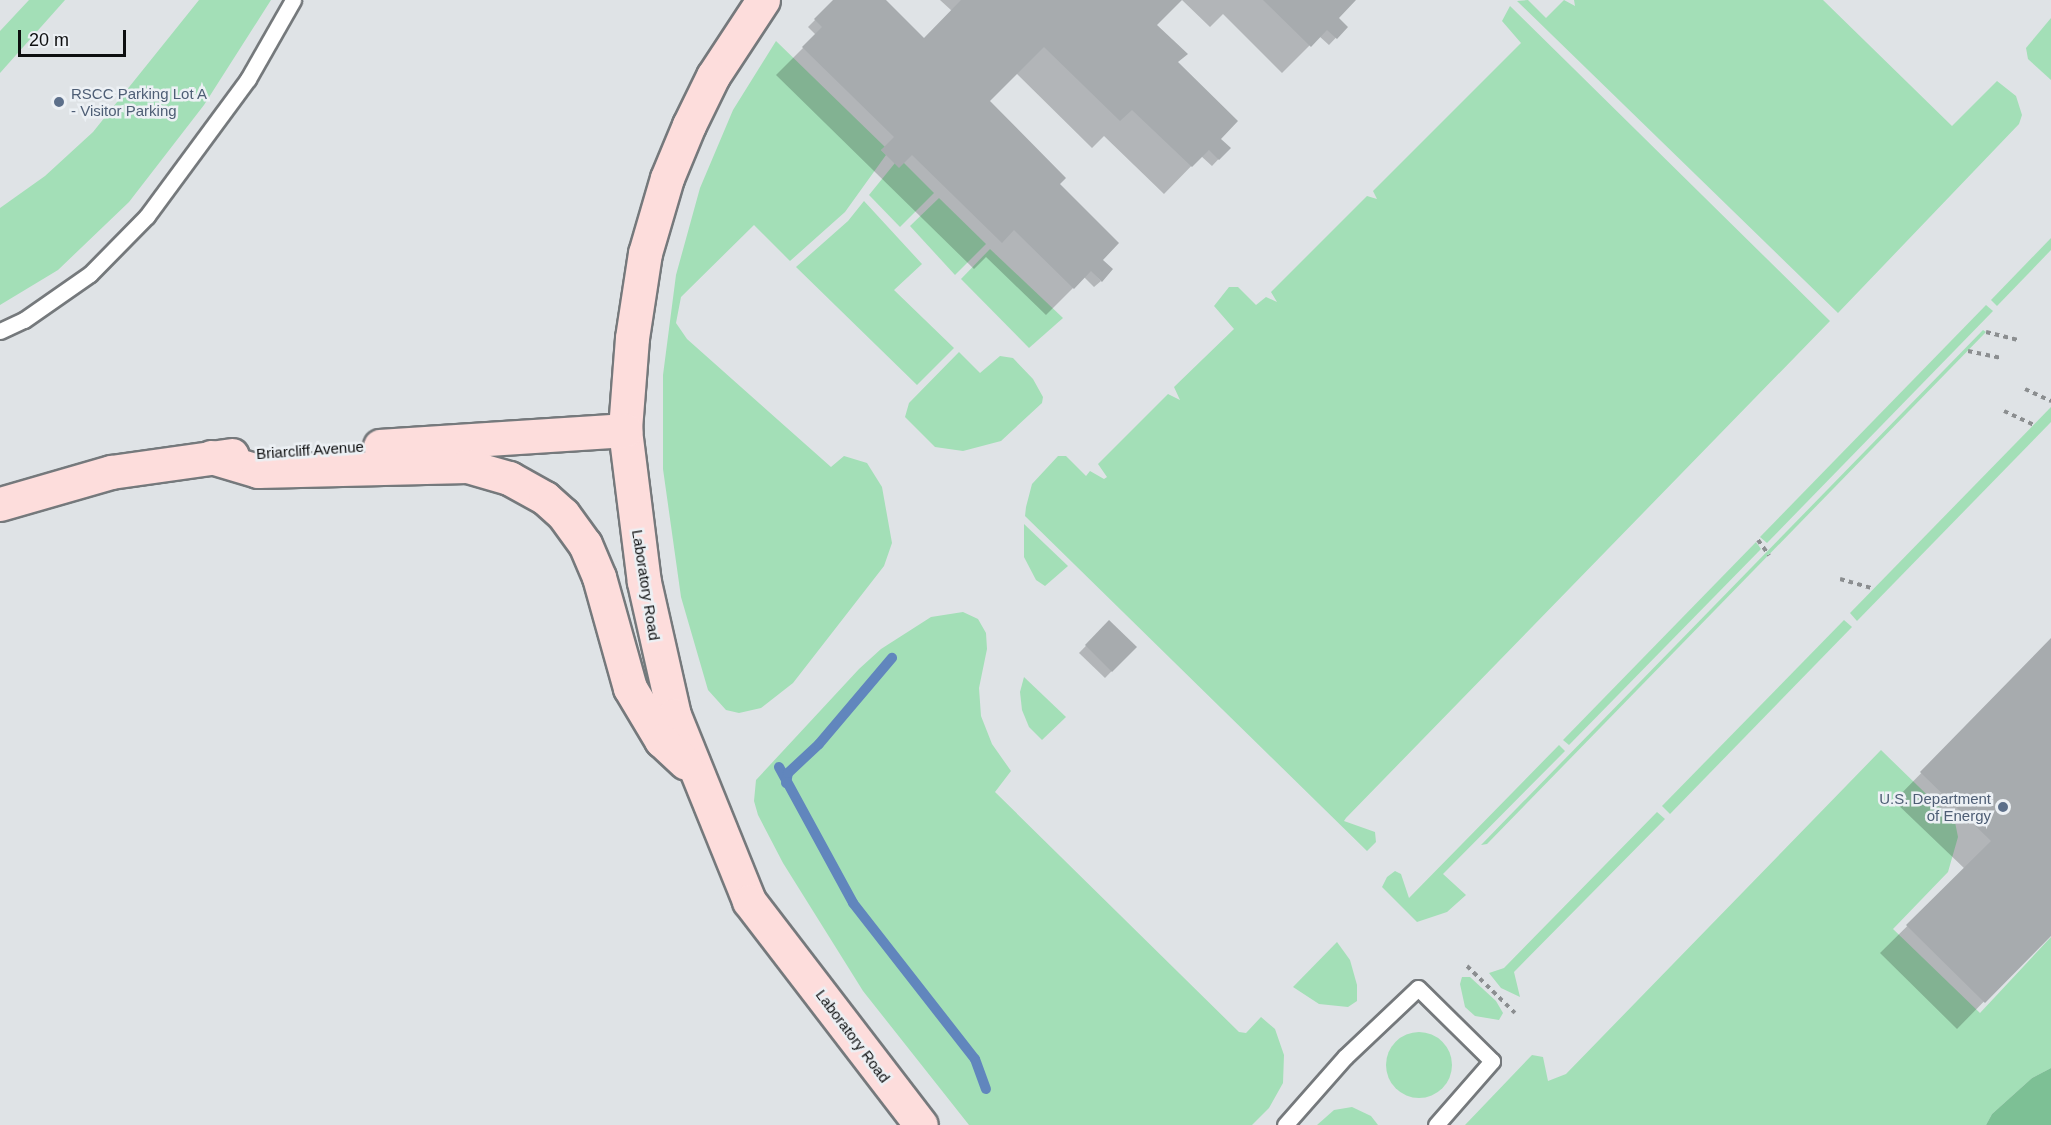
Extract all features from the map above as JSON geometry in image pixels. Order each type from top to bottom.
[{"type":"street","name":"Laboratory Road","points":[[763,0],[713,76],[667,178],[645,254],[632,338],[625,430],[644,582],[656,648],[694,771],[749,901],[921,1125]]},
{"type":"street","name":"Briarcliff Avenue","points":[[0,504],[111,472],[211,457],[625,430]]},
{"type":"street","points":[[211,457],[258,471],[467,466],[509,478],[544,498],[563,514],[585,544],[599,577],[630,688],[661,740],[694,771]]},
{"type":"lane","points":[[0,331],[24,320],[90,274],[147,216],[248,79],[293,0]]},
{"type":"lane","points":[[1285,1125],[1345,1057],[1418,988],[1492,1061],[1436,1125]]},
{"type":"path","points":[[1986,332],[2018,340]]},
{"type":"path","points":[[1968,351],[2001,358]]},
{"type":"path","points":[[2025,389],[2051,401]]},
{"type":"path","points":[[2004,411],[2034,425]]},
{"type":"path","points":[[1758,540],[1769,555]]},
{"type":"path","points":[[1840,579],[1874,589]]},
{"type":"path","points":[[1467,966],[1515,1013]]},
{"type":"green space","points":[[29,0],[65,0],[0,73],[0,31]]},
{"type":"green space","points":[[199,0],[271,0],[204,105],[129,202],[58,270],[0,305],[0,208],[45,176],[93,132]]},
{"type":"green space","points":[[1528,0],[1546,18],[1564,0],[1575,6],[1574,0],[1823,0],[1952,126],[1997,81],[2016,96],[2022,115],[2019,124],[1838,313],[1517,1]]},
{"type":"green space","points":[[1510,6],[1830,321],[1346,818],[1344,821],[1375,832],[1376,842],[1367,851],[1025,516],[1026,507],[1032,484],[1058,456],[1066,456],[1086,476],[1090,471],[1104,479],[1107,477],[1098,464],[1168,394],[1180,400],[1174,387],[1234,329],[1214,306],[1229,287],[1238,287],[1256,305],[1266,297],[1277,302],[1271,292],[1367,196],[1377,199],[1373,191],[1521,43],[1502,21]]},
{"type":"green space","points":[[2051,18],[2051,80],[2028,59],[2026,48]]},
{"type":"green space","points":[[776,41],[885,147],[881,150],[886,155],[845,212],[790,261],[754,225],[681,297],[676,323],[687,339],[831,467],[844,456],[867,463],[882,487],[892,543],[884,566],[793,683],[761,708],[739,713],[726,710],[708,690],[681,597],[663,469],[663,375],[676,275],[700,188],[733,110]]},
{"type":"green space","points":[[895,163],[904,163],[934,193],[900,227],[869,195]]},
{"type":"green space","points":[[939,198],[986,244],[955,275],[910,226]]},
{"type":"green space","points":[[864,201],[922,264],[894,290],[954,348],[917,385],[796,267],[848,221]]},
{"type":"green space","points":[[2051,238],[2051,250],[1997,306],[1991,300]]},
{"type":"green space","points":[[990,249],[1063,318],[1029,348],[961,279]]},
{"type":"green space","points":[[1986,305],[1993,311],[1767,543],[1760,537]]},
{"type":"green space","points":[[1983,330],[1986,332],[1487,844],[1481,845]]},
{"type":"green space","points":[[959,352],[980,373],[1000,356],[1013,358],[1033,379],[1043,397],[1042,403],[1001,441],[963,451],[935,447],[905,417],[909,403]]},
{"type":"green space","points":[[2051,407],[2051,422],[1857,621],[1850,613]]},
{"type":"green space","points":[[1024,524],[1068,566],[1045,586],[1036,580],[1024,557]]},
{"type":"green space","points":[[1756,542],[1761,549],[1569,745],[1563,740]]},
{"type":"green space","points":[[963,612],[978,619],[986,633],[987,649],[979,688],[981,716],[992,744],[1011,771],[995,792],[1239,1032],[1246,1033],[1261,1017],[1275,1029],[1284,1055],[1283,1083],[1269,1108],[1252,1125],[969,1125],[863,991],[783,863],[758,815],[754,801],[756,780],[859,669],[881,649],[931,617]]},
{"type":"green space","points":[[1844,620],[1852,627],[1670,814],[1662,806]]},
{"type":"green space","points":[[1024,677],[1066,717],[1042,740],[1029,727],[1022,710],[1020,692]]},
{"type":"green space","points":[[1559,745],[1565,751],[1443,874],[1466,895],[1447,912],[1417,922],[1382,887],[1387,877],[1395,871],[1401,874],[1409,898]]},
{"type":"green space","points":[[1881,750],[1955,822],[1958,837],[1948,872],[1893,929],[1980,1013],[2051,937],[2051,1068],[2032,1078],[1992,1114],[1986,1125],[1465,1125],[1532,1055],[1543,1057],[1548,1081],[1566,1074]]},
{"type":"green space","points":[[1657,812],[1665,819],[1514,972],[1520,997],[1501,988],[1489,973],[1504,968]]},
{"type":"green space","points":[[1337,942],[1350,960],[1357,985],[1357,1001],[1348,1007],[1319,1004],[1293,987]]},
{"type":"green space","points":[[1462,977],[1470,977],[1496,1001],[1503,1013],[1499,1020],[1475,1016],[1465,1007],[1460,984]]},
{"type":"green space","points":[[1419,1032],[1431,1035],[1442,1042],[1449,1053],[1452,1065],[1449,1077],[1442,1088],[1431,1095],[1419,1098],[1407,1095],[1396,1088],[1389,1077],[1386,1065],[1389,1053],[1396,1042],[1407,1035]]},
{"type":"green space","points":[[2051,1068],[2051,1125],[1986,1125],[1992,1114],[2032,1078]]},
{"type":"green space","points":[[1352,1107],[1371,1116],[1378,1125],[1317,1125],[1334,1110]]},
{"type":"building","points":[[833,0],[886,0],[924,38],[961,0],[1182,0],[1157,25],[1188,54],[1178,62],[1238,121],[1221,139],[1231,148],[1219,160],[1209,150],[1192,167],[1132,110],[1120,121],[1044,47],[990,101],[1066,178],[1060,184],[1119,243],[1103,260],[1113,269],[1102,282],[1091,271],[1074,289],[1014,230],[1002,243],[912,155],[899,168],[881,150],[894,137],[802,47],[822,27],[814,19]]},
{"type":"building","points":[[1263,0],[1356,0],[1339,18],[1348,27],[1337,39],[1327,30],[1311,47]]},
{"type":"building","points":[[1109,620],[1137,647],[1112,672],[1085,645]]},
{"type":"building","name":"U.S. Department of Energy","points":[[2051,638],[2051,936],[1985,1003],[1906,925],[1991,841],[1920,772]]},
{"type":"waterway","points":[[786,783],[788,773],[819,744],[892,658]]},
{"type":"waterway","points":[[779,767],[853,903],[975,1059],[986,1089]]},
{"type":"place","name":"RSCC Parking Lot A - Visitor Parking","points":[[59,102]]},
{"type":"place","name":"U.S. Department of Energy","points":[[2003,807]]}]
